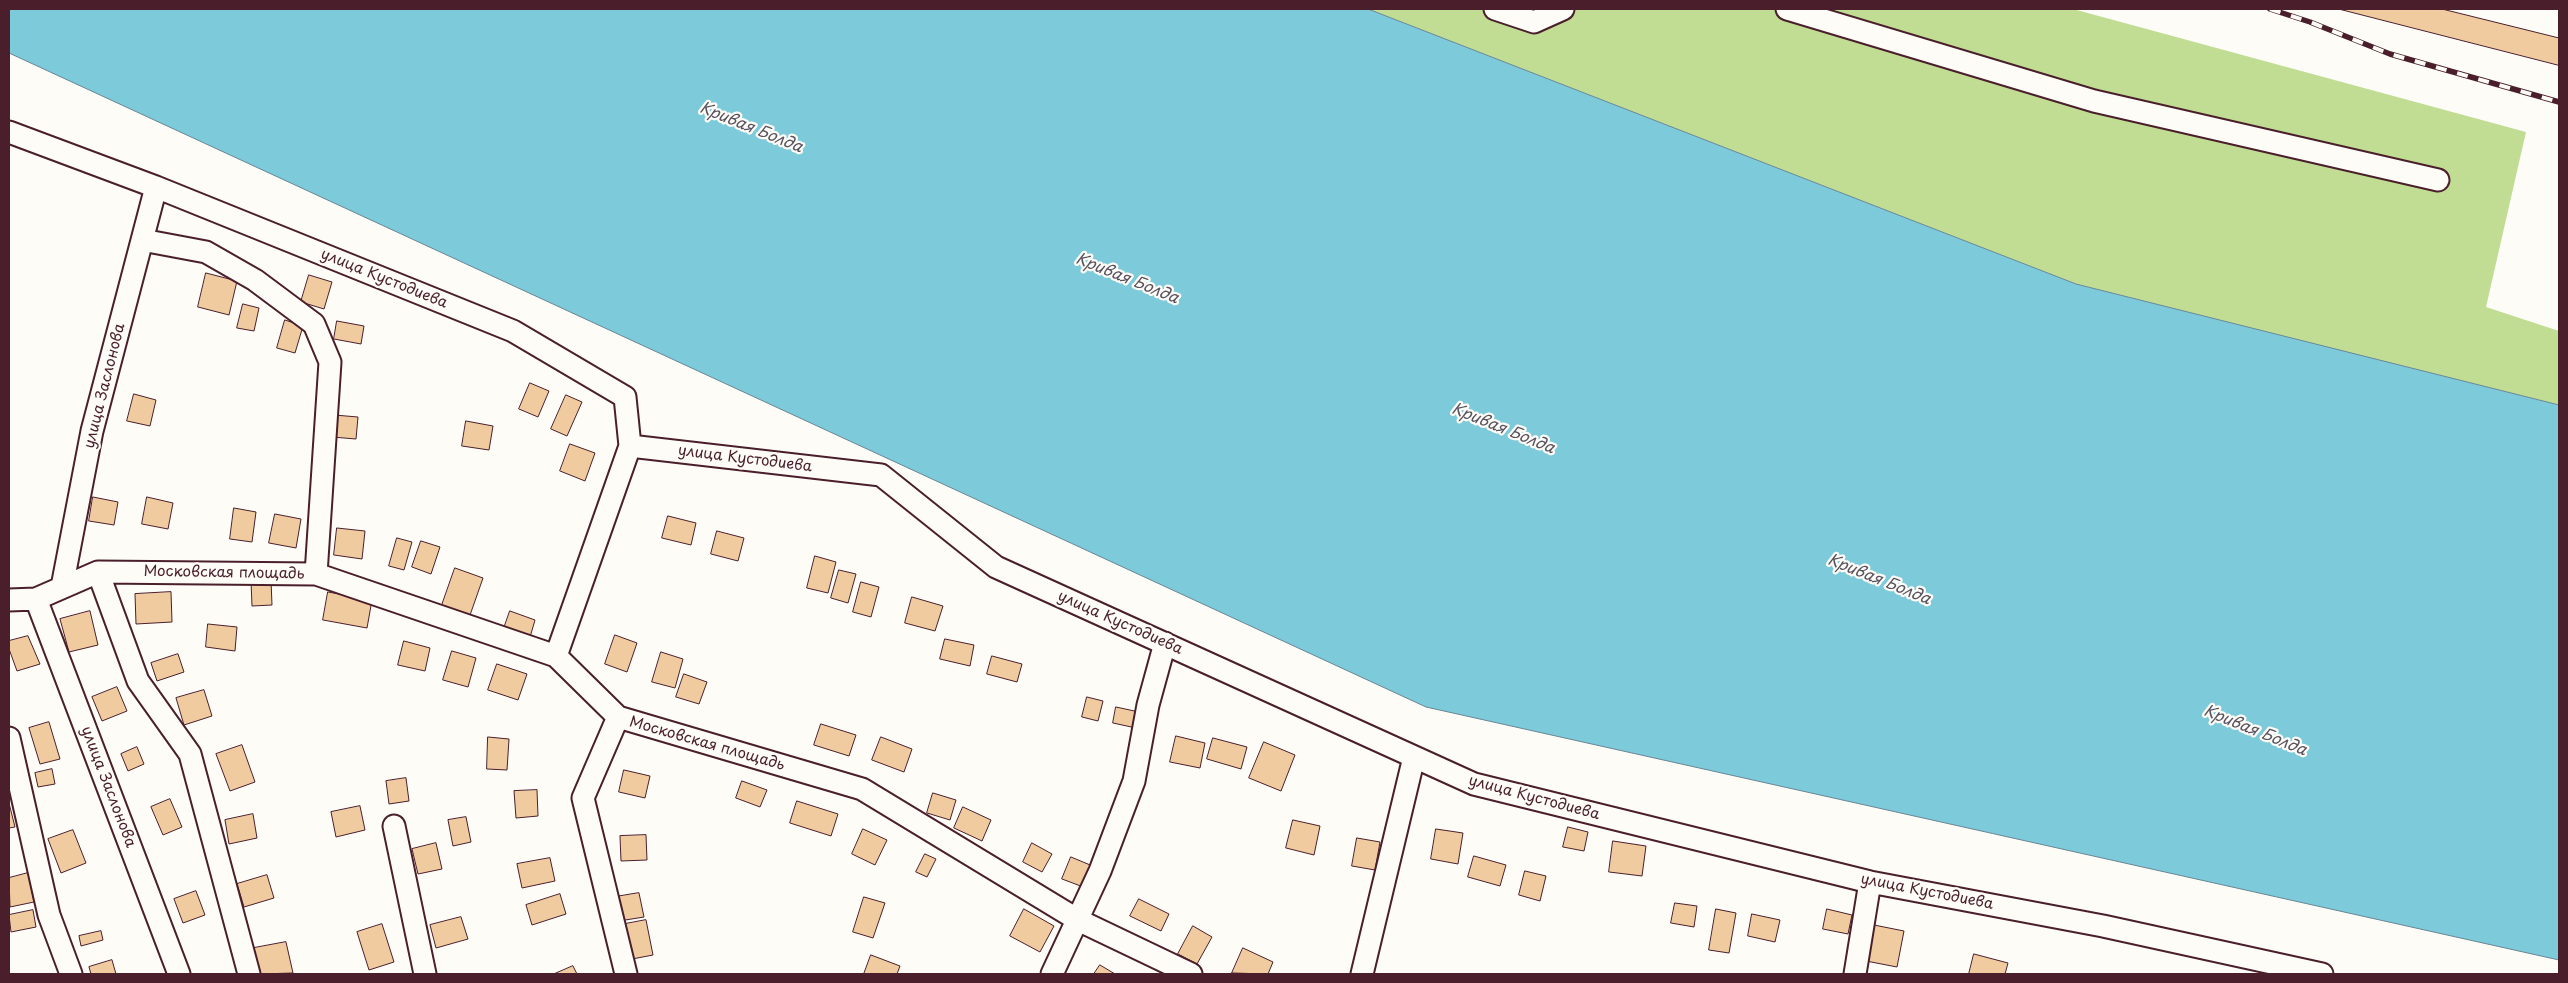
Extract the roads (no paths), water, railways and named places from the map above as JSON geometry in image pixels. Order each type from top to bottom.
[{"type":"street","points":[[1495,9],[1534,22],[1563,9]]},
{"type":"street","points":[[1787,9],[2094,101],[2438,180]]},
{"type":"street","name":"улица Кустодиева","points":[[9,132],[156,187],[513,331],[626,396],[630,446],[881,475],[996,567],[1165,642],[1474,784],[1870,882],[2103,926],[2322,974]]},
{"type":"street","name":"улица Заслонова","points":[[62,587],[92,430],[156,187]]},
{"type":"street","points":[[142,240],[206,252],[255,280],[314,324],[330,362],[316,574]]},
{"type":"street","points":[[556,656],[630,446]]},
{"type":"street","points":[[98,572],[138,680],[190,754],[249,974]]},
{"type":"street","name":"Московская площадь","points":[[36,599],[98,572],[316,574],[556,656],[618,717],[862,789],[1078,920],[1191,974]]},
{"type":"street","points":[[9,600],[36,599]]},
{"type":"street","name":"улица Заслонова","points":[[36,599],[179,974]]},
{"type":"street","points":[[1052,974],[1100,871],[1134,781],[1148,705],[1165,642]]},
{"type":"street","points":[[618,717],[583,798],[626,974]]},
{"type":"street","points":[[9,738],[49,914],[72,974]]},
{"type":"street","points":[[1362,974],[1414,757]]},
{"type":"street","points":[[394,826],[425,974]]},
{"type":"street","points":[[1855,974],[1870,882]]},
{"type":"water","name":"Кривая Болда","points":[[9,9],[1368,9],[2076,284],[2559,405],[2559,960],[1426,707],[9,53]]},
{"type":"railway","points":[[2270,9],[2310,22],[2390,54],[2559,102]]}]
